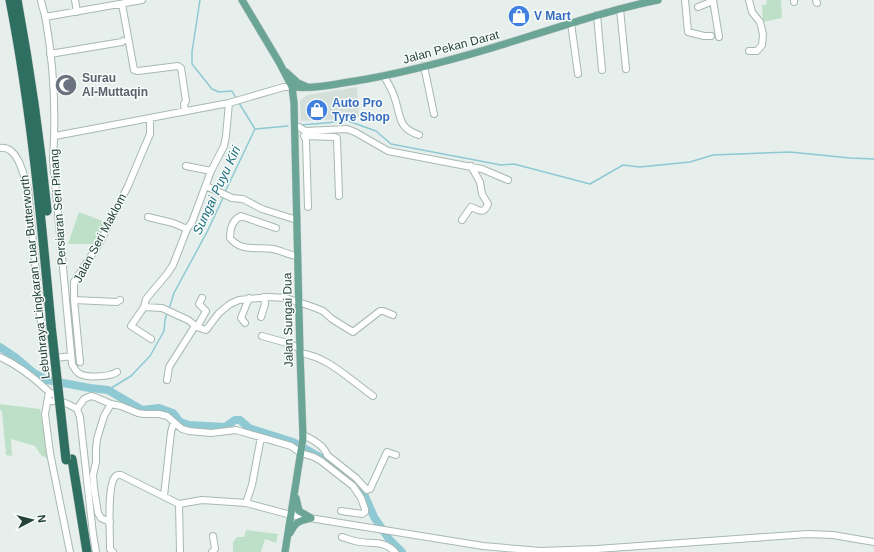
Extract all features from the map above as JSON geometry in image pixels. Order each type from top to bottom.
[{"type":"highway","points":[[9,0],[16,14]]},
{"type":"highway","name":"Lebuhraya Lingkaran Luar Butterworth","points":[[18,0],[16,14],[26,46],[36,111],[54,325],[81,552]]},
{"type":"highway","name":"Lebuhraya Lingkaran Luar Butterworth","points":[[69,460],[87,552]]},
{"type":"main road","points":[[242,0],[292,87]]},
{"type":"main road","name":"Jalan Pekan Darat","points":[[292,87],[306,88],[384,76],[483,51],[597,15],[658,0]]},
{"type":"main road","points":[[279,62],[288,75],[306,88],[296,97],[294,103]]},
{"type":"main road","name":"Jalan Sungai Dua","points":[[286,552],[295,488],[302,452],[303,436],[297,256],[296,158],[292,87]]},
{"type":"main road","points":[[295,488],[299,511],[311,518]]},
{"type":"main road","points":[[288,537],[298,521],[311,518]]},
{"type":"street","name":"Persiaran Seri Pinang","points":[[41,0],[45,17],[53,80],[55,136],[52,160],[73,367],[78,373],[83,375],[110,376],[117,372]]},
{"type":"street","points":[[75,0],[77,12]]},
{"type":"street","points":[[45,17],[77,12],[111,3],[122,4],[142,0]]},
{"type":"street","points":[[684,0],[688,32],[710,36]]},
{"type":"street","points":[[749,51],[757,51],[762,45],[763,40],[760,22],[752,12],[750,0]]},
{"type":"street","points":[[698,7],[713,1],[719,37]]},
{"type":"street","points":[[122,4],[134,70],[138,71],[178,66],[181,68],[186,101],[184,104],[185,111]]},
{"type":"street","points":[[620,9],[626,69]]},
{"type":"street","points":[[597,15],[602,70]]},
{"type":"street","points":[[571,23],[578,74]]},
{"type":"street","points":[[50,54],[123,41]]},
{"type":"street","points":[[424,66],[434,114]]},
{"type":"street","points":[[384,76],[393,94],[400,120],[406,129],[419,135]]},
{"type":"street","points":[[55,136],[230,103],[284,87],[292,87]]},
{"type":"street","points":[[150,339],[131,326],[144,307],[146,299],[173,265],[187,229],[192,222],[211,171],[224,146],[230,103]]},
{"type":"street","name":"Jalan Seri Maklom","points":[[80,362],[74,300],[74,282],[100,242],[128,186],[150,134],[150,118]]},
{"type":"street","points":[[295,127],[299,127],[305,134],[306,140],[308,207]]},
{"type":"street","points":[[295,142],[305,134],[347,129],[388,151],[471,166],[508,180]]},
{"type":"street","points":[[305,134],[335,136],[338,138],[339,196]]},
{"type":"street","points":[[0,148],[10,149],[14,153],[21,168],[28,190],[44,355],[49,359],[71,356]]},
{"type":"street","points":[[296,158],[307,158]]},
{"type":"street","points":[[186,166],[211,171]]},
{"type":"street","points":[[462,220],[471,207],[479,211],[486,208],[488,204],[484,198],[480,182],[471,166]]},
{"type":"street","points":[[206,186],[229,196],[242,199],[262,209],[297,220]]},
{"type":"street","points":[[276,228],[240,216],[230,229],[230,238],[241,247],[252,249],[275,249],[297,256]]},
{"type":"street","points":[[148,217],[173,223],[187,229]]},
{"type":"street","points":[[261,317],[264,297]]},
{"type":"street","points":[[167,380],[169,367],[206,311],[199,304],[202,298]]},
{"type":"street","points":[[144,307],[162,308],[173,312],[196,326],[206,330],[224,308],[239,300],[248,298],[286,298],[323,311],[332,319],[353,332],[380,311],[393,315]]},
{"type":"street","points":[[246,323],[241,318],[248,298]]},
{"type":"street","points":[[74,300],[117,302],[120,300]]},
{"type":"street","points":[[262,336],[287,343],[333,365],[373,396]]},
{"type":"street","points":[[0,357],[11,362],[42,384],[49,392],[58,396],[62,401]]},
{"type":"street","points":[[49,392],[45,414],[50,453],[70,552]]},
{"type":"street","points":[[77,409],[84,399],[91,396],[144,414],[160,414],[166,416],[182,430],[211,433],[232,430],[291,446],[321,461],[353,486],[357,491],[365,512],[358,514],[341,511]]},
{"type":"street","points":[[47,402],[53,400],[62,401],[77,409],[80,417],[96,552]]},
{"type":"street","points":[[110,522],[101,518],[98,513],[93,475],[96,462],[97,439],[104,416],[111,404]]},
{"type":"street","points":[[164,496],[171,432],[174,422]]},
{"type":"street","points":[[303,436],[313,440],[326,450],[327,455],[356,478],[367,490],[370,489],[387,452],[396,454]]},
{"type":"street","points":[[246,503],[252,485],[261,437]]},
{"type":"street","points":[[113,552],[110,549],[110,522],[112,486],[114,477],[117,475],[126,477],[179,504],[202,500],[246,503],[291,515],[483,546],[540,551],[597,549],[808,534],[833,535],[874,542]]},
{"type":"street","points":[[179,504],[180,552]]},
{"type":"street","points":[[212,552],[215,549],[213,536]]},
{"type":"street","points":[[342,537],[354,541],[370,543],[379,542],[390,547],[395,552]]},
{"type":"shaded area","points":[[357,87],[359,118],[301,121],[300,101],[307,95]]},
{"type":"green space","points":[[767,0],[781,0],[782,18],[763,22],[762,5],[766,5]]},
{"type":"green space","points":[[79,212],[105,222],[94,244],[68,244]]},
{"type":"green space","points":[[0,404],[40,409],[48,459],[41,455],[35,446],[11,439],[12,456],[6,455]]},
{"type":"green space","points":[[246,530],[278,534],[276,543],[265,539],[261,552],[233,552],[233,542],[237,537],[244,537]]},
{"type":"waterway","name":"Sungai Puyu Kiri","points":[[200,0],[192,52],[192,64],[212,89],[219,92],[232,91],[236,98]]},
{"type":"waterway","name":"Sungai Puyu Kiri","points":[[225,192],[255,129],[239,103]]},
{"type":"waterway","points":[[301,125],[348,121],[376,131],[391,144],[501,165],[514,164],[590,184],[623,165],[640,167],[690,162],[713,155],[790,152],[874,159]]},
{"type":"waterway","points":[[255,129],[288,126]]},
{"type":"waterway","name":"Sungai Puyu Kiri","points":[[169,309],[174,293],[207,232],[224,196]]},
{"type":"waterway","name":"Sungai Puyu Kiri","points":[[108,390],[131,376],[150,356],[164,331],[167,313]]},
{"type":"waterway","points":[[0,347],[34,373],[47,380],[108,390],[142,410],[159,408],[173,413],[180,422],[189,425],[225,427],[235,420],[240,420],[249,428],[293,442],[332,464],[361,487],[374,517],[389,539],[402,552]]},
{"type":"place","name":"V Mart","points":[[519,16]]},
{"type":"place","name":"Surau Al-Muttaqin","points":[[66,85]]},
{"type":"place","name":"Auto Pro Tyre Shop","points":[[317,110]]}]
